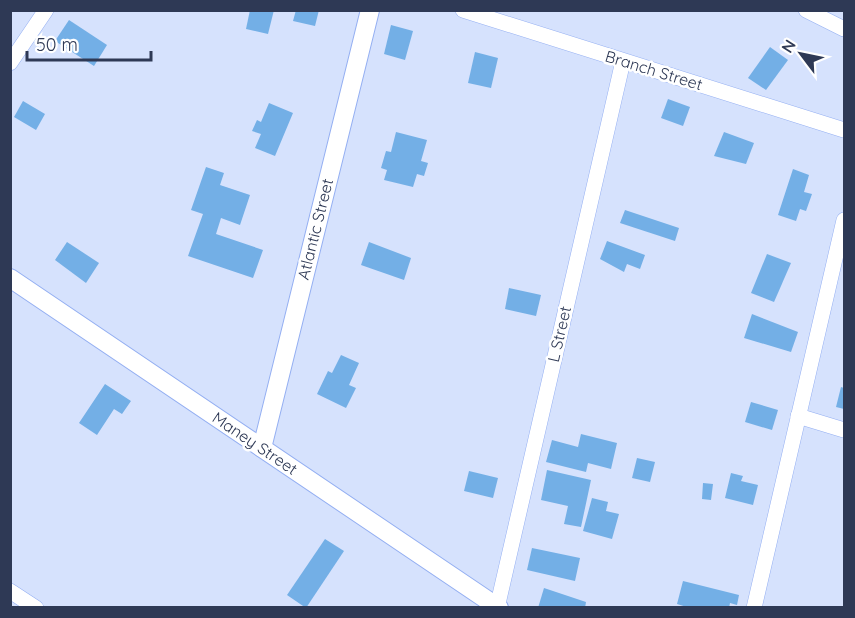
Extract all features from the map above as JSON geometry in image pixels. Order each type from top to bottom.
[{"type":"street","points":[[10,63],[46,10]]},
{"type":"street","name":"Atlantic Street","points":[[262,448],[370,10]]},
{"type":"street","name":"Branch Street","points":[[463,10],[844,130]]},
{"type":"street","points":[[806,10],[844,29]]},
{"type":"street","name":"L Street","points":[[498,607],[623,61]]},
{"type":"street","points":[[754,608],[844,220]]},
{"type":"street","name":"Maney Street","points":[[10,278],[498,607]]},
{"type":"street","points":[[798,416],[844,430]]},
{"type":"street","points":[[10,591],[36,608]]},
{"type":"building","points":[[250,10],[274,10],[268,34],[246,29]]},
{"type":"building","points":[[296,10],[319,10],[315,26],[293,21]]},
{"type":"building","points":[[69,20],[107,45],[94,66],[55,41]]},
{"type":"building","points":[[391,25],[413,31],[405,60],[384,54]]},
{"type":"building","points":[[770,47],[788,60],[766,90],[748,78]]},
{"type":"building","points":[[475,52],[498,58],[491,88],[468,83]]},
{"type":"building","points":[[668,99],[690,107],[683,126],[661,118]]},
{"type":"building","points":[[23,101],[45,114],[36,130],[14,117]]},
{"type":"building","points":[[269,103],[293,113],[275,156],[255,148],[261,134],[252,131],[257,120],[261,122]]},
{"type":"building","points":[[396,132],[427,140],[421,161],[428,163],[424,176],[417,174],[413,187],[384,180],[387,170],[381,168],[386,151],[391,152]]},
{"type":"building","points":[[724,132],[754,143],[746,164],[714,156]]},
{"type":"building","points":[[206,167],[224,173],[220,185],[250,195],[240,225],[221,218],[216,234],[263,250],[253,278],[188,256],[203,214],[191,210]]},
{"type":"building","points":[[793,169],[809,175],[804,192],[812,194],[806,211],[800,209],[796,221],[778,215]]},
{"type":"building","points":[[625,210],[679,228],[675,241],[620,223]]},
{"type":"building","points":[[607,241],[645,255],[640,269],[627,264],[624,272],[600,259]]},
{"type":"building","points":[[67,242],[99,263],[86,283],[55,260]]},
{"type":"building","points":[[369,242],[411,258],[404,280],[361,265]]},
{"type":"building","points":[[767,254],[791,263],[774,302],[751,293]]},
{"type":"building","points":[[509,288],[541,295],[536,316],[505,309]]},
{"type":"building","points":[[752,314],[798,332],[791,352],[744,338]]},
{"type":"building","points":[[341,355],[359,363],[349,385],[356,388],[346,408],[317,394],[328,371],[332,373]]},
{"type":"building","points":[[105,384],[131,401],[122,414],[114,409],[97,435],[79,423]]},
{"type":"building","points":[[841,387],[844,388],[844,409],[836,407]]},
{"type":"building","points":[[751,402],[778,410],[772,430],[745,422]]},
{"type":"building","points":[[581,434],[617,443],[611,469],[588,463],[586,472],[546,462],[552,440],[578,447]]},
{"type":"building","points":[[637,458],[655,462],[650,482],[632,478]]},
{"type":"building","points":[[547,470],[591,480],[581,527],[564,524],[568,506],[541,500]]},
{"type":"building","points":[[469,471],[498,478],[493,498],[464,491]]},
{"type":"building","points":[[731,473],[743,476],[741,481],[758,485],[753,505],[725,498]]},
{"type":"building","points":[[703,483],[713,484],[711,500],[702,499]]},
{"type":"building","points":[[592,498],[608,502],[606,511],[619,514],[612,539],[583,531]]},
{"type":"building","points":[[325,539],[344,551],[306,608],[287,595]]},
{"type":"building","points":[[532,548],[580,558],[575,581],[527,570]]},
{"type":"building","points":[[683,581],[739,595],[737,605],[730,603],[729,608],[690,608],[677,604]]},
{"type":"building","points":[[544,588],[586,602],[585,608],[538,608]]}]
